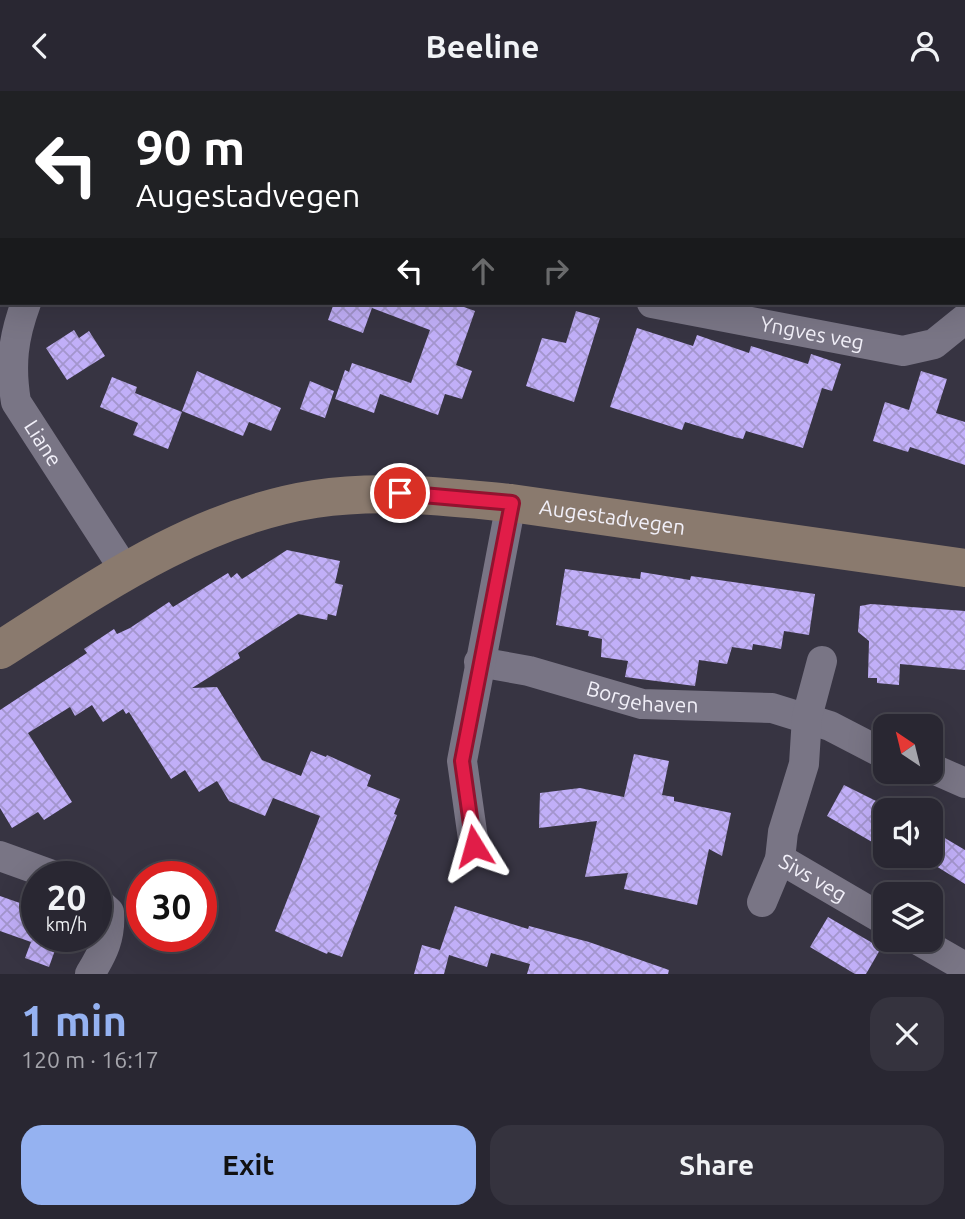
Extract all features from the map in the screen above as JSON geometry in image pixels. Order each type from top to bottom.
[{"type":"main road","name":"Augestadvegen","points":[[0,650],[126,572],[221,524],[269,509],[315,499],[400,493],[512,503],[965,568]]},
{"type":"street","name":"Liane","points":[[25,305],[12,343],[8,405],[126,572]]},
{"type":"street","name":"Yngves veg","points":[[662,305],[903,351],[934,344],[965,319]]},
{"type":"street","points":[[474,846],[462,761],[479,661],[512,503]]},
{"type":"street","name":"Borgehaven","points":[[479,661],[541,674],[642,704],[679,707],[753,706],[807,717],[873,749]]},
{"type":"street","points":[[780,859],[783,832],[804,764],[807,717],[822,661]]},
{"type":"street","points":[[943,773],[965,783]]},
{"type":"street","points":[[0,856],[21,864]]},
{"type":"street","name":"Sivs veg","points":[[762,902],[780,859],[873,913]]},
{"type":"street","points":[[90,974],[103,952]]},
{"type":"street","points":[[939,952],[965,967]]},
{"type":"building","points":[[333,305],[458,305],[475,311],[456,365],[472,371],[462,399],[445,394],[438,415],[380,394],[374,413],[335,399],[345,370],[349,372],[352,363],[411,383],[430,330],[372,308],[363,333],[328,320]]},
{"type":"building","points":[[576,311],[600,318],[574,402],[526,386],[542,338],[566,343]]},
{"type":"building","points":[[637,328],[693,346],[697,335],[749,353],[751,346],[808,364],[811,354],[841,364],[832,391],[822,388],[803,448],[746,431],[743,439],[685,422],[682,430],[610,407]]},
{"type":"building","points":[[74,330],[79,338],[89,331],[105,356],[67,380],[46,348]]},
{"type":"building","points":[[197,371],[281,408],[271,431],[249,422],[243,436],[182,411]]},
{"type":"building","points":[[921,371],[947,379],[936,413],[965,422],[965,465],[910,447],[908,452],[873,441],[885,402],[909,410]]},
{"type":"building","points":[[112,377],[137,387],[135,393],[182,412],[168,449],[133,435],[138,423],[100,407]]},
{"type":"building","points":[[310,381],[334,391],[325,418],[300,409]]},
{"type":"building","points":[[287,550],[340,561],[335,583],[343,585],[336,616],[328,614],[327,620],[298,614],[238,653],[240,658],[192,688],[217,687],[262,760],[301,776],[311,751],[326,757],[327,755],[371,775],[367,786],[400,799],[394,814],[397,815],[342,957],[328,952],[327,954],[275,931],[320,816],[273,798],[265,816],[229,801],[217,781],[199,792],[185,770],[171,779],[129,712],[126,714],[123,709],[103,722],[92,705],[75,716],[70,707],[28,733],[72,802],[44,820],[38,812],[12,828],[0,808],[0,710],[87,653],[84,649],[114,629],[117,634],[130,628],[169,602],[173,607],[228,573],[231,578],[237,573],[242,579]]},
{"type":"building","points":[[565,569],[640,579],[641,572],[690,580],[691,576],[815,594],[809,635],[784,631],[781,649],[753,644],[752,650],[732,647],[727,664],[699,660],[695,686],[625,677],[628,661],[601,657],[602,639],[588,636],[589,631],[556,625]]},
{"type":"building","points":[[871,604],[965,611],[965,670],[900,664],[899,685],[877,683],[877,678],[868,678],[869,641],[858,632],[860,606]]},
{"type":"building","points":[[634,754],[669,761],[662,795],[674,797],[674,801],[731,813],[722,856],[709,849],[697,905],[624,889],[628,873],[585,877],[597,821],[539,828],[540,793],[580,788],[624,797]]},
{"type":"building","points":[[844,785],[873,800],[873,843],[827,816]]},
{"type":"building","points":[[943,837],[965,850],[965,884],[939,868],[943,868]]},
{"type":"building","points":[[0,896],[21,903],[21,938],[0,931]]},
{"type":"building","points":[[455,906],[528,929],[529,926],[589,942],[669,970],[668,974],[527,974],[530,964],[491,953],[487,967],[449,955],[444,974],[414,974],[422,945],[440,950]]},
{"type":"building","points":[[828,917],[873,943],[873,952],[879,952],[866,974],[855,974],[810,947]]},
{"type":"building","points":[[27,952],[54,952],[49,967],[25,958]]},
{"type":"route","points":[[400,493],[512,503],[479,661],[462,761],[474,846]]}]
